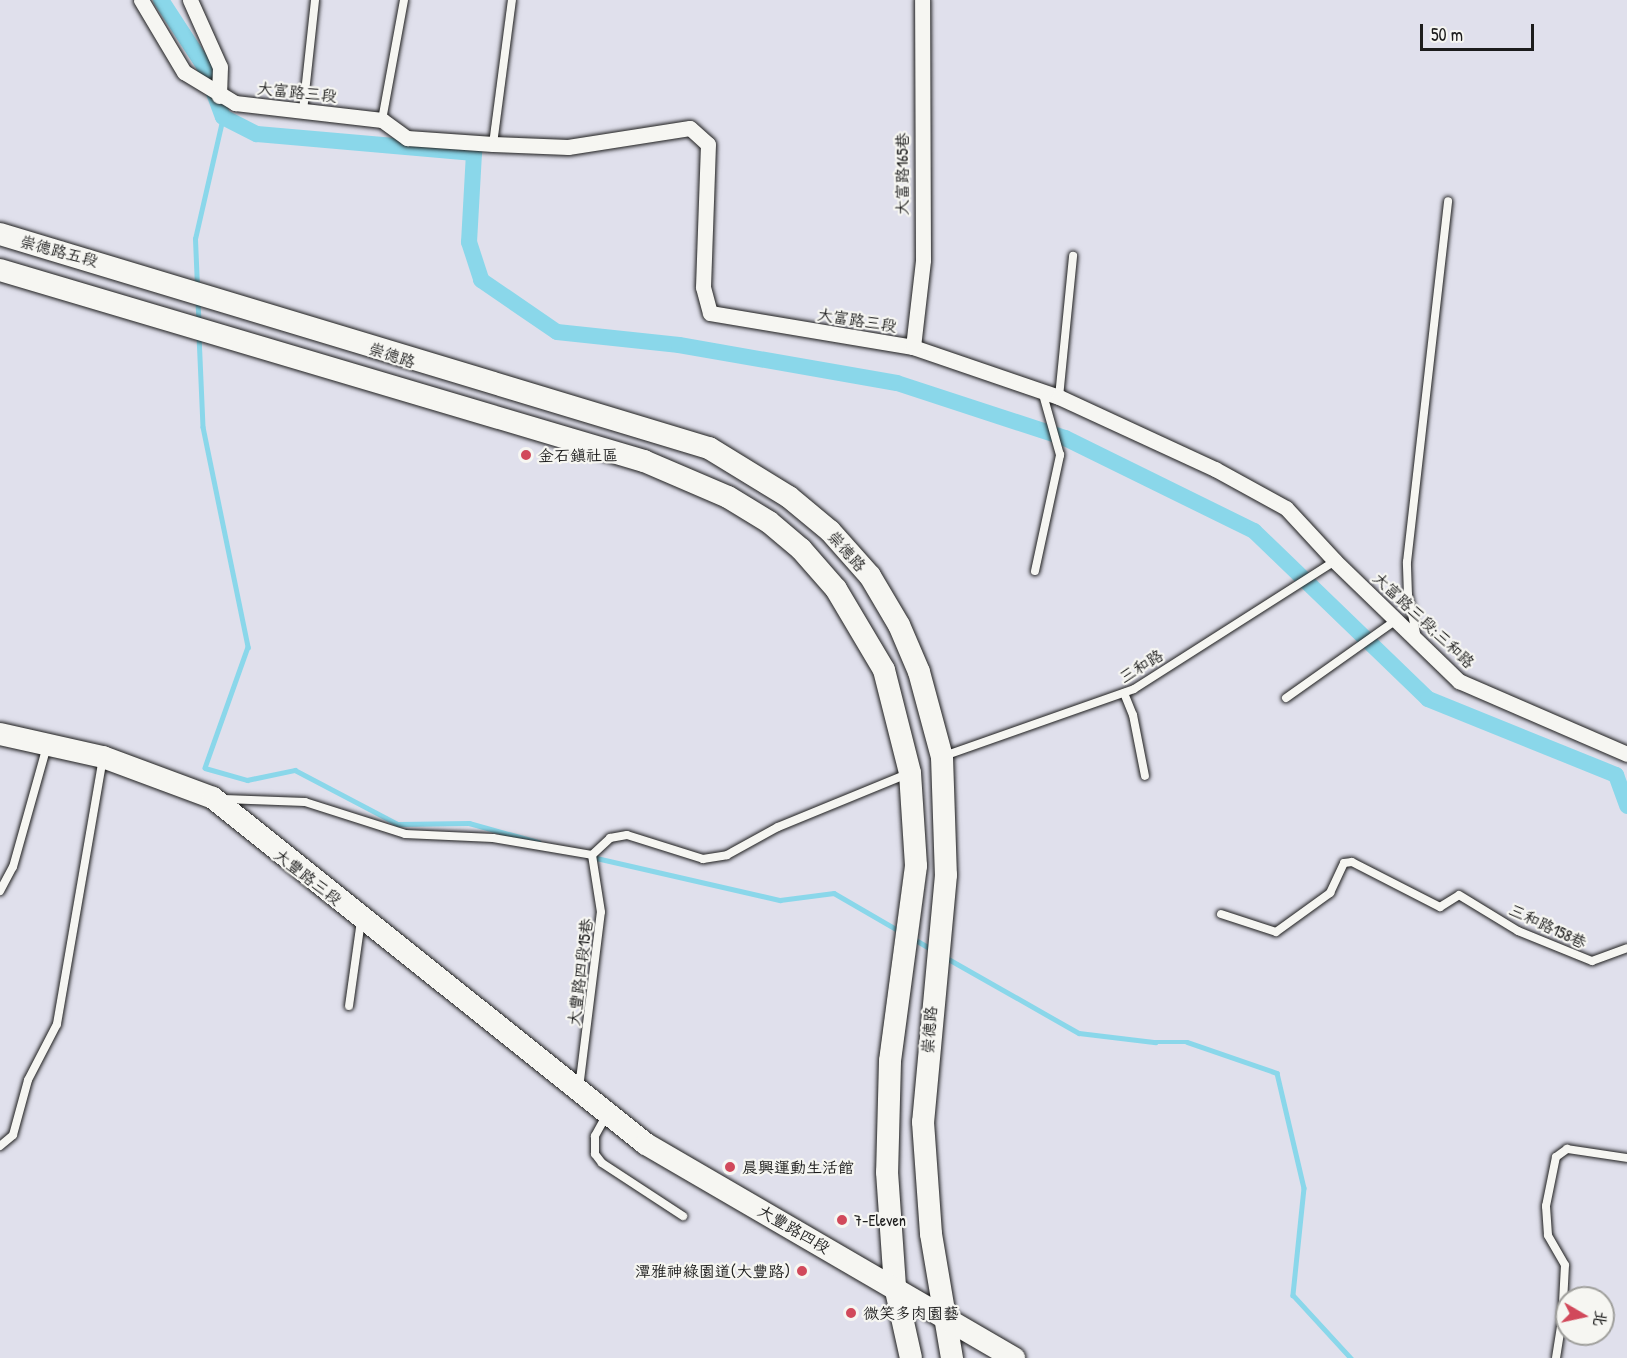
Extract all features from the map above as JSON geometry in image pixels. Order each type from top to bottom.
[{"type":"street","name":"大富路三段","points":[[141,0],[184,72],[219,96],[235,103],[382,120],[407,138],[493,144],[568,147],[690,129],[708,144],[703,287],[710,312],[913,347],[1043,397],[1059,397],[1215,469],[1286,507],[1335,561]]},
{"type":"street","points":[[190,0],[220,67],[219,96]]},
{"type":"street","name":"大富路165巷","points":[[913,347],[923,260],[922,0]]},
{"type":"street","name":"崇德路五段","points":[[0,234],[119,267]]},
{"type":"street","name":"崇德路","points":[[119,267],[434,368],[652,429],[709,448],[753,472],[830,531],[870,576],[899,625],[919,672],[942,757],[946,875],[937,952],[923,1122],[932,1233],[952,1358]]},
{"type":"street","name":"崇德路五段","points":[[0,270],[109,300]]},
{"type":"street","name":"崇德路","points":[[109,300],[644,461],[728,497],[769,522],[808,557],[866,635],[884,670],[910,773],[916,866],[890,1061],[887,1172],[895,1286],[911,1358]]},
{"type":"street","name":"大富路三段;三和路","points":[[1335,561],[1459,681],[1627,754]]},
{"type":"street","name":"大豐路三段","points":[[0,734],[103,757],[213,798],[579,1094]]},
{"type":"street","name":"大豐路四段","points":[[579,1094],[646,1144],[895,1286],[1014,1358]]},
{"type":"lane","points":[[303,111],[315,0]]},
{"type":"lane","points":[[382,120],[404,0]]},
{"type":"lane","points":[[493,144],[512,0]]},
{"type":"lane","points":[[1417,640],[1408,595],[1407,562],[1448,201]]},
{"type":"lane","points":[[1059,397],[1073,256]]},
{"type":"lane","points":[[1035,571],[1059,472],[1060,455],[1043,397]]},
{"type":"lane","name":"三和路","points":[[942,757],[1124,693],[1335,561]]},
{"type":"lane","points":[[1286,698],[1396,620]]},
{"type":"lane","points":[[1124,693],[1133,715],[1145,776]]},
{"type":"lane","points":[[0,891],[13,867],[47,745]]},
{"type":"lane","points":[[0,1146],[13,1135],[28,1080],[57,1024],[103,757]]},
{"type":"lane","points":[[213,798],[306,802],[405,834],[493,838],[592,855],[610,838],[627,835],[703,859],[727,855],[778,827],[910,773]]},
{"type":"lane","name":"大豐路四段15巷","points":[[579,1094],[601,912],[592,855]]},
{"type":"lane","name":"三和路158巷","points":[[1221,914],[1276,932],[1330,893],[1344,863],[1352,862],[1440,907],[1459,895],[1518,931],[1593,961],[1627,948]]},
{"type":"lane","points":[[349,1006],[361,919]]},
{"type":"lane","points":[[606,1115],[595,1136],[595,1154],[602,1163],[683,1216]]},
{"type":"lane","points":[[1556,1358],[1562,1322],[1565,1265],[1548,1235],[1546,1206],[1556,1157],[1567,1149],[1627,1158]]},
{"type":"waterway","points":[[161,0],[204,66],[223,117],[257,134],[474,153],[469,242],[481,280],[557,332],[679,345],[897,383],[1065,438],[1254,531],[1428,699],[1616,775],[1627,806]]},
{"type":"waterway","points":[[197,287],[195,239],[223,117]]},
{"type":"waterway","points":[[198,302],[199,323]]},
{"type":"waterway","points":[[199,335],[203,427],[248,647],[205,768],[247,780],[295,770],[398,824],[469,823],[538,842]]},
{"type":"waterway","points":[[592,857],[780,900],[834,893],[901,932]]},
{"type":"waterway","points":[[914,939],[933,950]]},
{"type":"waterway","points":[[945,957],[1079,1033],[1155,1042],[1187,1042],[1277,1073],[1304,1188],[1293,1295],[1351,1358]]},
{"type":"place","name":"金石鎮社區","points":[[526,455]]},
{"type":"place","name":"晨興運動生活館","points":[[730,1167]]},
{"type":"place","name":"7-Eleven","points":[[842,1220]]},
{"type":"place","name":"潭雅神綠園道(大豐路)","points":[[802,1271]]},
{"type":"place","name":"微笑多肉園藝","points":[[851,1313]]}]
